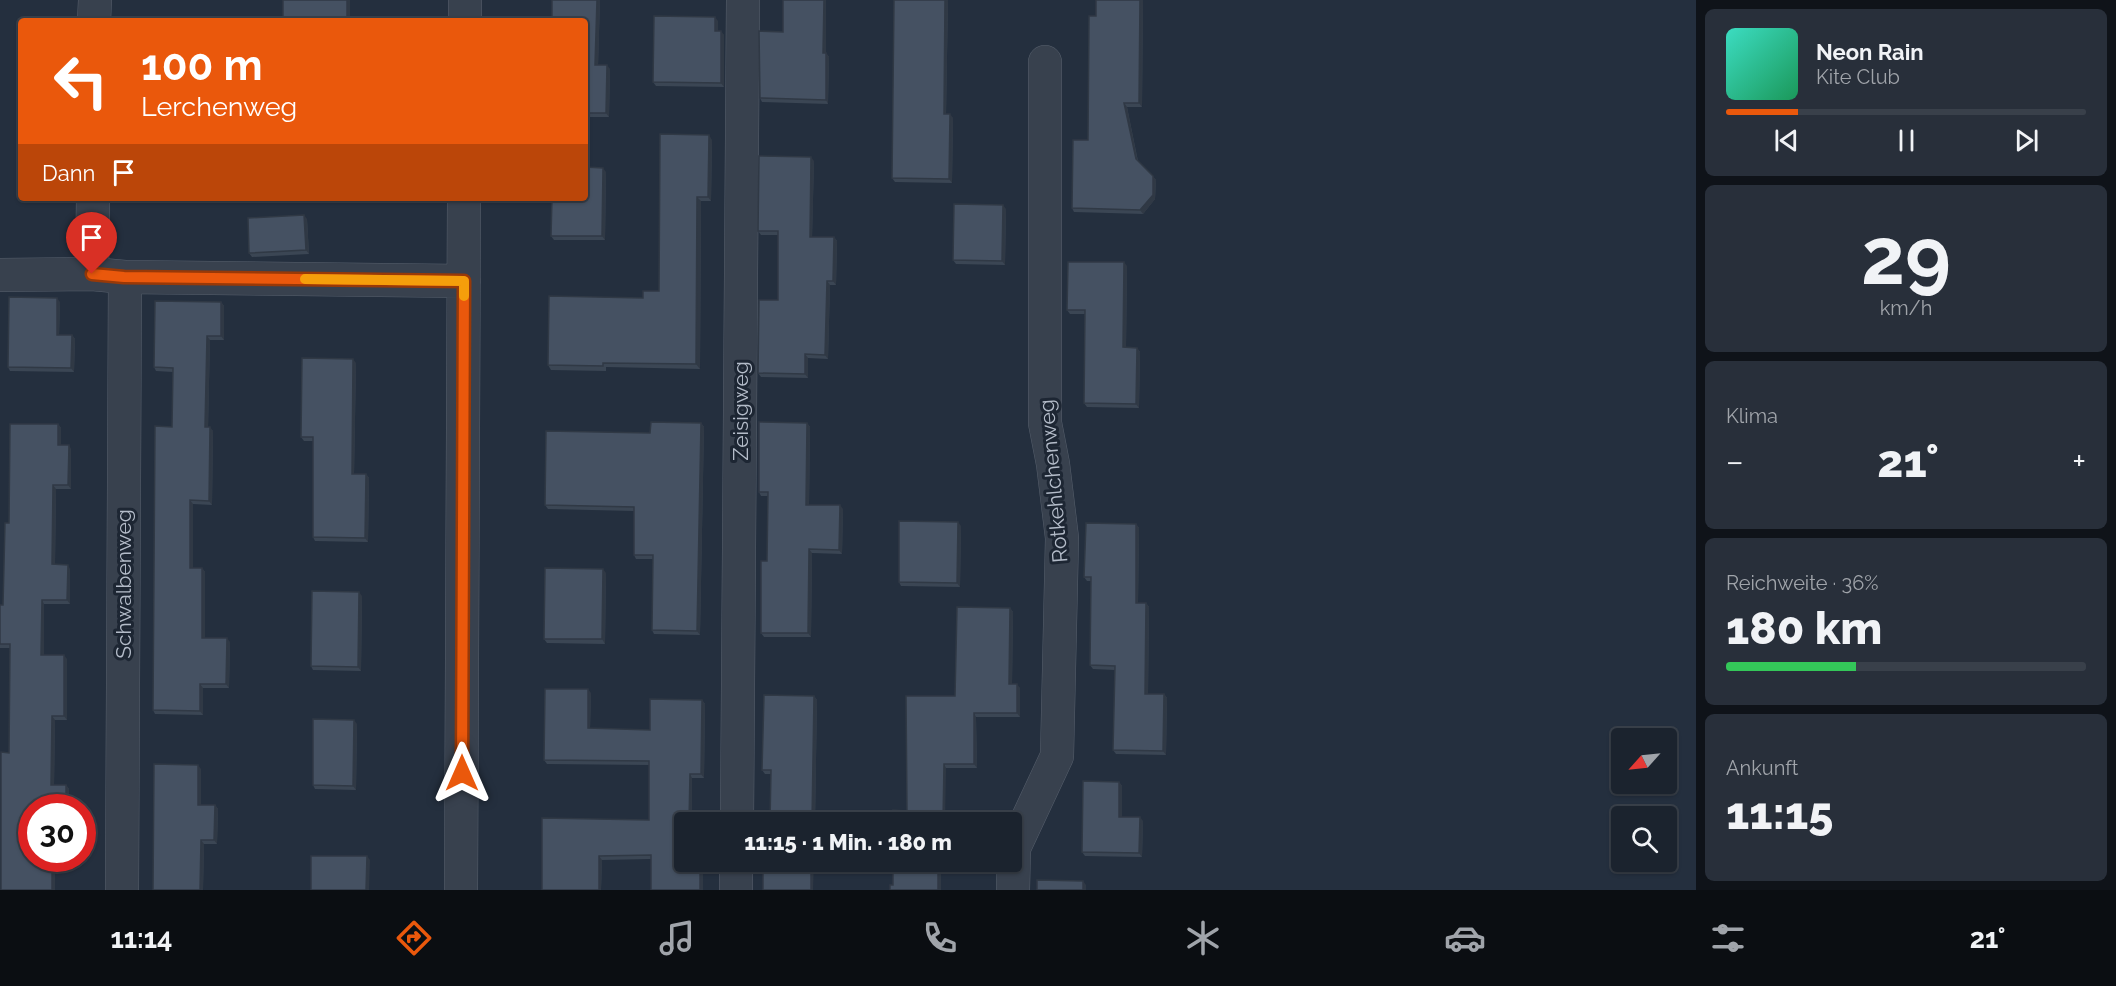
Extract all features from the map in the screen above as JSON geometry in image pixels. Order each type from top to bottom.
[{"type":"street","points":[[94,18],[95,0]]},
{"type":"street","points":[[465,0],[465,18]]},
{"type":"street","name":"Zeisigweg","points":[[737,812],[743,0]]},
{"type":"street","name":"Rotkehlchenweg","points":[[1013,890],[1014,848],[1057,756],[1062,538],[1053,464],[1045,423],[1046,63]]},
{"type":"street","points":[[92,274],[93,201]]},
{"type":"street","points":[[461,890],[464,201]]},
{"type":"street","points":[[0,275],[92,274],[124,277],[464,281]]},
{"type":"street","name":"Schwalbenweg","points":[[122,890],[124,277]]},
{"type":"street","points":[[736,872],[736,890]]},
{"type":"building","points":[[283,0],[347,0],[347,18],[283,18]]},
{"type":"building","points":[[552,0],[597,0],[595,65],[607,65],[606,113],[588,113],[588,18],[552,18]]},
{"type":"building","points":[[783,0],[824,0],[823,53],[826,53],[826,100],[760,98],[759,31],[783,32]]},
{"type":"building","points":[[894,0],[945,0],[944,114],[950,114],[949,179],[892,178]]},
{"type":"building","points":[[1096,0],[1140,0],[1139,103],[1124,103],[1136,159],[1153,176],[1153,195],[1140,210],[1072,208],[1073,140],[1088,140],[1089,16],[1096,16]]},
{"type":"building","points":[[654,16],[715,17],[715,31],[721,31],[721,83],[653,82]]},
{"type":"building","points":[[660,134],[709,135],[708,197],[697,197],[696,364],[548,365],[549,296],[643,298],[643,291],[659,291]]},
{"type":"building","points":[[759,156],[811,157],[810,237],[834,237],[833,281],[827,281],[825,355],[805,354],[805,374],[758,373],[759,300],[778,300],[778,231],[758,231]]},
{"type":"building","points":[[588,167],[603,168],[602,236],[551,236],[552,201],[588,201]]},
{"type":"building","points":[[954,204],[1003,205],[1002,261],[953,260]]},
{"type":"building","points":[[304,215],[306,250],[249,253],[248,218]]},
{"type":"building","points":[[1068,262],[1124,262],[1123,347],[1137,348],[1136,404],[1084,403],[1085,310],[1067,310]]},
{"type":"building","points":[[9,297],[57,298],[57,335],[72,335],[71,368],[8,367]]},
{"type":"building","points":[[155,301],[221,302],[221,336],[207,336],[205,427],[210,427],[209,501],[190,500],[190,568],[202,568],[202,638],[227,638],[226,684],[200,684],[200,711],[153,710],[155,426],[172,427],[173,368],[154,367]]},
{"type":"building","points":[[302,358],[353,359],[352,474],[366,474],[365,538],[313,537],[313,437],[301,437]]},
{"type":"building","points":[[651,422],[701,423],[697,631],[652,630],[653,555],[634,555],[634,507],[545,505],[546,431],[650,433]]},
{"type":"building","points":[[759,422],[807,423],[806,505],[840,505],[839,550],[809,549],[808,633],[761,633],[761,561],[767,561],[768,492],[759,492]]},
{"type":"building","points":[[10,424],[58,424],[58,445],[69,445],[68,485],[53,485],[52,564],[68,565],[67,600],[42,600],[41,655],[64,655],[64,716],[52,716],[51,785],[66,785],[66,794],[18,794],[18,872],[52,872],[52,890],[1,890],[1,752],[9,753],[10,644],[0,644],[0,605],[3,605],[5,523],[9,523]]},
{"type":"building","points":[[899,521],[958,522],[957,583],[899,582]]},
{"type":"building","points":[[1086,523],[1136,524],[1136,603],[1146,603],[1145,694],[1164,694],[1163,751],[1113,750],[1115,666],[1090,665],[1091,577],[1084,577]]},
{"type":"building","points":[[545,568],[603,569],[602,639],[544,639]]},
{"type":"building","points":[[312,591],[359,592],[358,667],[311,666]]},
{"type":"building","points":[[957,607],[1010,608],[1009,684],[1017,684],[1017,713],[974,713],[974,764],[944,764],[943,812],[893,812],[893,810],[907,811],[906,696],[955,696]]},
{"type":"building","points":[[545,689],[588,689],[588,728],[650,730],[650,699],[702,700],[701,774],[690,774],[689,812],[674,812],[674,872],[700,872],[700,890],[651,890],[651,855],[599,856],[599,890],[542,890],[542,818],[649,820],[649,761],[544,760]]},
{"type":"building","points":[[764,695],[814,696],[812,812],[770,812],[771,770],[762,770]]},
{"type":"building","points":[[313,719],[354,720],[353,786],[313,785]]},
{"type":"building","points":[[154,764],[198,765],[198,805],[215,805],[214,840],[201,840],[200,890],[153,890]]},
{"type":"building","points":[[1083,781],[1119,782],[1119,817],[1140,817],[1139,853],[1082,852]]},
{"type":"building","points":[[311,856],[367,856],[366,890],[311,890]]},
{"type":"building","points":[[763,872],[811,872],[811,890],[763,890]]},
{"type":"building","points":[[893,872],[938,872],[938,890],[890,890],[890,885],[893,885]]},
{"type":"building","points":[[1037,880],[1083,881],[1083,890],[1037,890]]},
{"type":"slow traffic","points":[[305,279],[464,281],[464,296]]},
{"type":"route","points":[[92,274],[124,277],[464,281],[462,773]]}]
